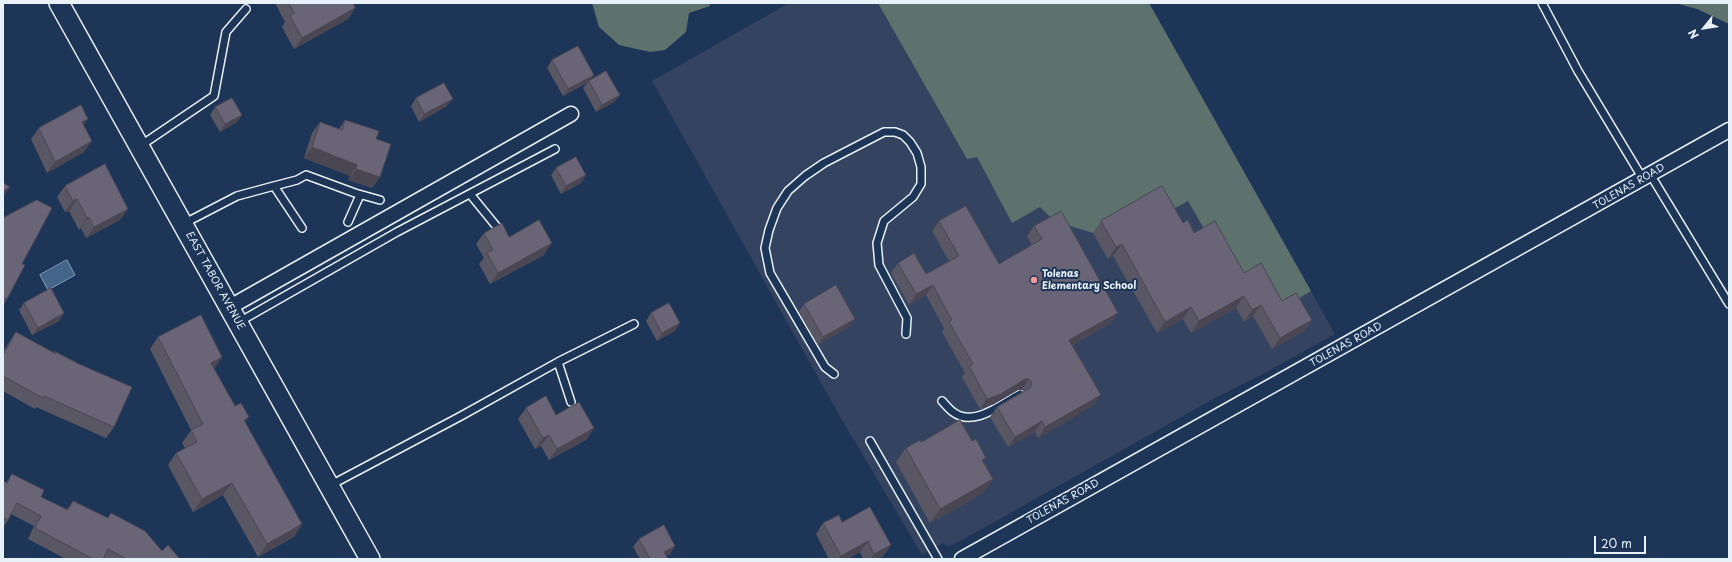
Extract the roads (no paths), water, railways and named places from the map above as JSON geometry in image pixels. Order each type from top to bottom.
[{"type":"main road","name":"EAST TABOR AVENUE","points":[[59,3],[370,559]]},
{"type":"street","points":[[234,315],[571,114]]},
{"type":"street","name":"TOLENAS ROAD","points":[[962,559],[1729,130]]},
{"type":"lane","points":[[1542,3],[1578,71],[1729,304]]},
{"type":"lane","points":[[139,146],[214,96],[226,32],[246,9]]},
{"type":"lane","points":[[834,374],[825,367],[770,273],[765,248],[777,208],[788,191],[805,176],[824,163],[884,132],[895,132],[910,142],[917,152],[921,167],[921,184],[913,197],[884,221],[877,242],[879,265],[907,318],[906,334]]},
{"type":"lane","points":[[234,315],[555,149]]},
{"type":"lane","points":[[183,224],[237,196],[297,180],[306,175],[360,195],[380,200]]},
{"type":"lane","points":[[274,186],[302,228]]},
{"type":"lane","points":[[470,194],[507,239]]},
{"type":"lane","points":[[348,222],[360,195]]},
{"type":"lane","points":[[329,486],[461,416],[558,362],[634,324]]},
{"type":"lane","points":[[558,362],[571,402]]},
{"type":"lane","points":[[942,401],[953,412],[965,418],[978,417],[1020,394]]},
{"type":"lane","points":[[870,441],[938,559]]},
{"type":"place","name":"Tolenas Elementary School","points":[[1034,280]]}]
